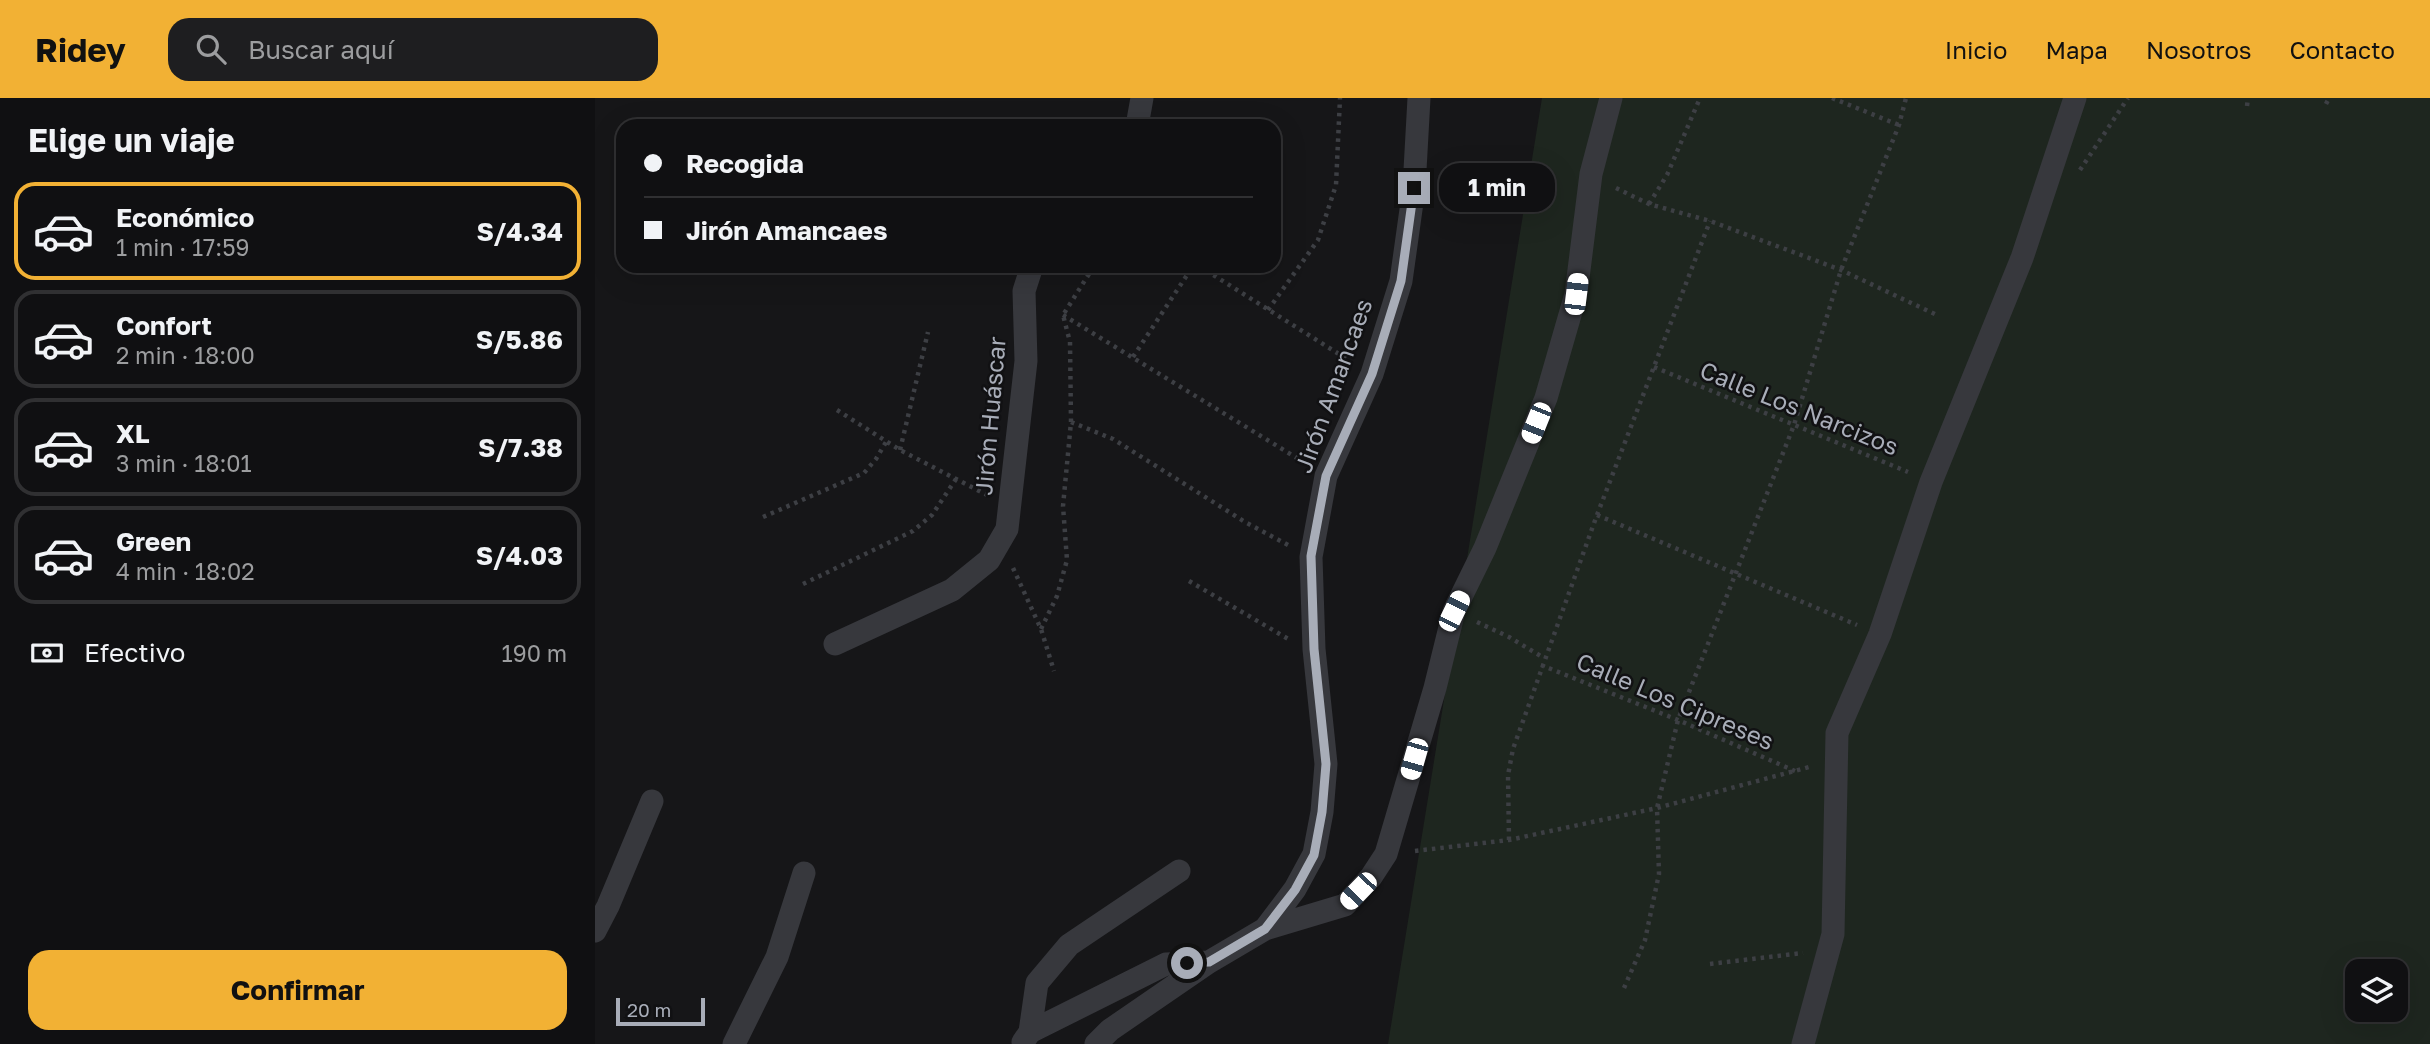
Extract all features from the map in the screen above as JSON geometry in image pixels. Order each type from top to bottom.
[{"type":"street","points":[[1138,119],[1142,98]]},
{"type":"street","name":"Jirón Amancaes","points":[[1265,929],[1295,890],[1314,855],[1322,812],[1326,764],[1314,649],[1311,556],[1326,476],[1372,374],[1401,281],[1414,188],[1419,98]]},
{"type":"street","points":[[1097,1044],[1110,1031],[1209,962],[1265,929],[1345,905],[1371,877],[1386,854],[1435,688],[1454,611],[1485,548],[1546,398],[1576,294],[1591,174],[1611,98]]},
{"type":"street","points":[[1803,1044],[1833,934],[1837,733],[1880,634],[1931,482],[2022,258],[2074,98]]},
{"type":"street","name":"Jirón Huáscar","points":[[1008,518],[1026,360],[1024,291],[1030,273]]},
{"type":"street","points":[[835,644],[952,590],[989,560],[1008,518]]},
{"type":"street","points":[[595,930],[652,801]]},
{"type":"street","points":[[1025,1038],[1037,983],[1069,945],[1179,871]]},
{"type":"street","points":[[734,1044],[777,957],[804,873]]},
{"type":"street","points":[[1025,1038],[1166,964],[1209,962]]},
{"type":"path","points":[[1268,310],[1318,240],[1336,185],[1340,98]]},
{"type":"path","points":[[1649,204],[1667,175],[1700,98]]},
{"type":"path","points":[[1832,98],[1899,125]]},
{"type":"path","points":[[1624,988],[1645,940],[1659,874],[1657,808],[1678,720],[1794,425],[1841,270],[1899,125],[1906,98]]},
{"type":"path","points":[[2246,106],[2248,98]]},
{"type":"path","points":[[2326,104],[2329,98]]},
{"type":"path","points":[[1591,174],[1624,194],[1710,221],[1841,270],[1939,316]]},
{"type":"path","points":[[1509,840],[1508,775],[1513,749],[1541,665],[1710,221]]},
{"type":"path","points":[[1041,629],[1057,596],[1067,560],[1063,506],[1071,422],[1070,342],[1063,315],[1090,273]]},
{"type":"path","points":[[1133,358],[1188,273]]},
{"type":"path","points":[[1210,273],[1372,374]]},
{"type":"path","points":[[1063,315],[1326,476]]},
{"type":"path","points":[[900,450],[928,332]]},
{"type":"path","name":"Calle Los Narcizos","points":[[1653,367],[1931,482]]},
{"type":"path","points":[[837,410],[886,442],[956,480],[1008,518],[1011,564],[1041,629],[1054,671]]},
{"type":"path","points":[[1071,422],[1114,439],[1245,522],[1311,556]]},
{"type":"path","points":[[763,517],[864,473],[886,442]]},
{"type":"path","points":[[803,584],[913,531],[932,515],[956,480]]},
{"type":"path","points":[[1597,515],[1880,634]]},
{"type":"path","points":[[1189,581],[1283,638],[1314,649]]},
{"type":"path","name":"Calle Los Cipreses","points":[[1454,611],[1509,637],[1544,658]]},
{"type":"path","name":"Calle Los Cipreses","points":[[1541,665],[1795,771]]},
{"type":"path","points":[[1386,854],[1509,840],[1657,808],[1836,760]]},
{"type":"path","points":[[1710,964],[1828,949]]},
{"type":"shaded area","points":[[1542,98],[2430,98],[2430,1044],[1388,1044]]},
{"type":"route","points":[[1187,963],[1209,962],[1265,929],[1295,890],[1314,855],[1322,812],[1326,764],[1314,649],[1311,556],[1326,476],[1372,374],[1401,281],[1414,188]]}]
